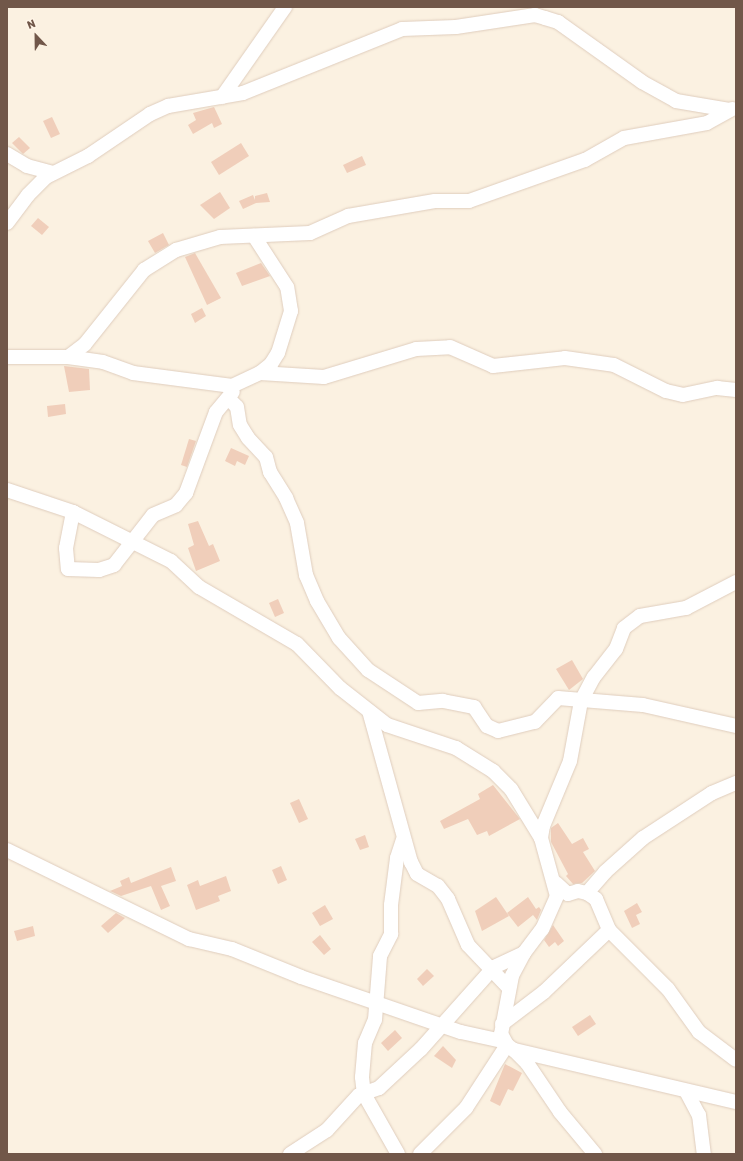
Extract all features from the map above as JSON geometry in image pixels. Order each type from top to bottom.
[{"type":"street","points":[[222,97],[285,7]]},
{"type":"street","points":[[7,223],[28,195],[53,173],[88,156],[150,114],[168,106],[243,93],[283,78],[402,28],[456,26],[535,15],[558,22],[642,82],[676,102],[732,109]]},
{"type":"street","points":[[68,357],[85,344],[144,270],[176,250],[220,237],[310,232],[348,216],[435,201],[469,201],[585,160],[624,138],[707,123],[732,109]]},
{"type":"street","points":[[7,154],[27,166],[53,173]]},
{"type":"street","points":[[73,512],[66,548],[68,569],[108,569],[122,558],[153,515],[176,505],[186,492],[216,412],[230,393],[260,374],[271,364],[278,353],[292,311],[287,287],[254,236]]},
{"type":"street","points":[[260,374],[324,377],[416,349],[450,347],[492,366],[548,358],[614,365],[666,391],[683,395],[717,388],[736,390]]},
{"type":"street","points":[[7,357],[68,357],[103,362],[133,373],[230,393]]},
{"type":"street","points":[[230,393],[237,407],[240,426],[248,438],[266,457],[270,472],[297,523],[303,563],[317,601],[339,638],[368,670],[418,702],[443,701],[474,707],[487,726],[498,731],[534,722],[558,698],[643,705],[736,726]]},
{"type":"street","points":[[7,490],[73,512],[131,544],[171,561],[199,587],[297,644],[340,688],[387,725],[456,748],[493,772],[511,789],[542,838],[556,883],[557,896],[554,907],[524,953],[509,988],[502,1024],[507,1045],[527,1063],[560,1112],[595,1154]]},
{"type":"street","points":[[542,838],[543,826],[570,761],[581,701],[594,677],[616,649],[624,628],[630,621],[640,616],[686,608],[736,582]]},
{"type":"street","points":[[369,711],[403,840],[417,874],[438,886],[448,899],[468,945],[509,988]]},
{"type":"street","points":[[587,893],[604,872],[643,838],[712,793],[736,784]]},
{"type":"street","points":[[398,1154],[364,1094],[365,1043],[375,1020],[380,956],[391,934],[391,906],[396,858],[403,840]]},
{"type":"street","points":[[7,850],[189,939],[232,949],[264,964],[376,1003],[442,1023],[461,1032],[686,1091],[736,1102]]},
{"type":"street","points":[[556,883],[568,894],[578,891],[587,893],[596,898],[610,930],[668,989],[699,1032],[736,1060]]},
{"type":"street","points":[[502,1024],[544,992],[610,930]]},
{"type":"street","points":[[290,1154],[326,1130],[350,1102],[379,1088],[421,1049],[442,1023],[492,970],[524,953]]},
{"type":"street","points":[[420,1154],[466,1108],[507,1045]]},
{"type":"street","points":[[686,1091],[700,1115],[704,1154]]},
{"type":"street","points":[[700,1115],[707,1096]]},
{"type":"building","points":[[214,107],[222,124],[214,128],[212,123],[193,134],[188,125],[196,120],[193,113]]},
{"type":"building","points":[[52,117],[60,134],[51,138],[43,121]]},
{"type":"building","points":[[19,137],[30,148],[23,154],[12,143]]},
{"type":"building","points":[[241,143],[249,156],[219,175],[211,162]]},
{"type":"building","points":[[362,156],[366,165],[347,173],[343,165]]},
{"type":"building","points":[[220,192],[230,208],[214,219],[200,205]]},
{"type":"building","points":[[267,193],[270,202],[256,203],[243,209],[239,201],[253,195],[255,200],[255,196]]},
{"type":"building","points":[[38,218],[49,227],[42,235],[31,226]]},
{"type":"building","points":[[163,233],[169,245],[155,253],[148,241]]},
{"type":"building","points":[[195,253],[221,298],[207,305],[185,257]]},
{"type":"building","points":[[261,263],[270,276],[242,286],[236,273]]},
{"type":"building","points":[[202,308],[206,316],[195,323],[191,314]]},
{"type":"building","points":[[64,366],[89,369],[90,390],[69,392]]},
{"type":"building","points":[[65,404],[66,414],[48,417],[47,406]]},
{"type":"building","points":[[189,439],[196,441],[187,467],[181,465]]},
{"type":"building","points":[[231,448],[249,456],[245,465],[237,461],[235,466],[225,461]]},
{"type":"building","points":[[198,521],[209,546],[213,544],[220,561],[196,571],[188,548],[194,545],[188,524]]},
{"type":"building","points":[[278,599],[284,613],[275,617],[269,603]]},
{"type":"building","points":[[572,660],[583,679],[569,690],[556,669]]},
{"type":"building","points":[[493,785],[520,819],[489,836],[487,831],[477,835],[468,819],[444,829],[440,821],[480,799],[478,794]]},
{"type":"building","points":[[299,799],[308,819],[299,823],[290,803]]},
{"type":"building","points":[[558,823],[572,844],[583,838],[589,849],[583,852],[595,871],[582,883],[573,884],[566,876],[568,874],[551,842],[551,828]]},
{"type":"building","points":[[365,835],[369,847],[360,850],[355,839]]},
{"type":"building","points":[[281,866],[287,880],[278,884],[272,870]]},
{"type":"building","points":[[171,867],[176,881],[161,886],[170,906],[161,910],[151,886],[121,896],[110,891],[122,886],[120,881],[129,877],[131,883]]},
{"type":"building","points":[[226,876],[231,891],[218,896],[220,901],[196,910],[187,885],[198,880],[200,886]]},
{"type":"building","points":[[496,897],[509,916],[482,931],[475,911]]},
{"type":"building","points":[[528,897],[536,909],[539,907],[541,910],[537,920],[533,915],[518,927],[507,913]]},
{"type":"building","points":[[637,903],[642,912],[636,915],[640,924],[632,928],[624,911]]},
{"type":"building","points":[[325,905],[333,919],[320,926],[312,913]]},
{"type":"building","points":[[116,913],[125,918],[108,933],[101,926]]},
{"type":"building","points":[[553,925],[564,941],[558,946],[555,942],[549,947],[544,940]]},
{"type":"building","points":[[33,926],[35,936],[17,941],[14,931]]},
{"type":"building","points":[[320,935],[331,949],[324,955],[312,942]]},
{"type":"building","points":[[427,969],[434,976],[423,986],[417,979]]},
{"type":"building","points":[[590,1015],[596,1024],[578,1036],[572,1027]]},
{"type":"building","points":[[395,1030],[402,1038],[388,1051],[381,1043]]},
{"type":"building","points":[[443,1046],[456,1060],[452,1068],[434,1056]]},
{"type":"building","points":[[505,1064],[522,1073],[513,1091],[508,1089],[500,1106],[490,1101]]}]
